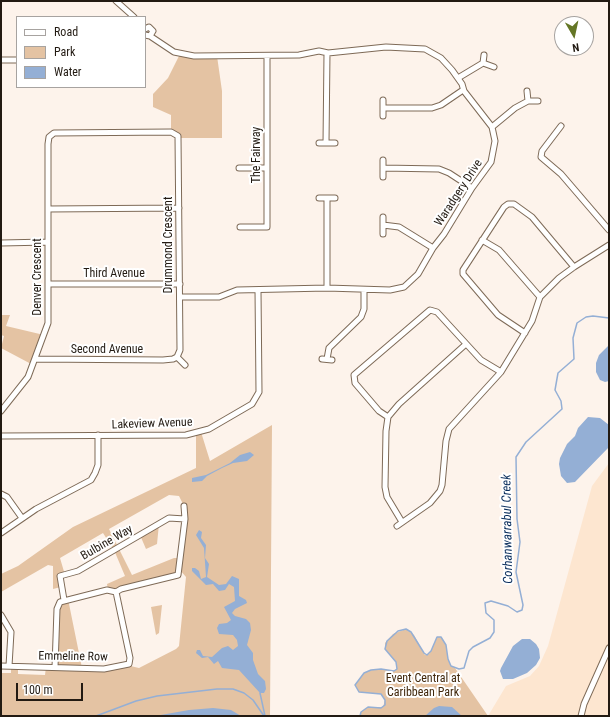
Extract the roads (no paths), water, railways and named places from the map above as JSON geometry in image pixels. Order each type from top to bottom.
[{"type":"street","points":[[116,1],[133,16]]},
{"type":"street","points":[[146,27],[152,29],[148,36],[174,52],[186,55],[267,56],[301,55],[319,52],[327,53],[386,47],[423,49],[441,58],[458,78],[463,90],[492,127],[517,107],[528,101],[538,102]]},
{"type":"street","points":[[326,143],[327,53]]},
{"type":"street","points":[[483,63],[484,55]]},
{"type":"street","name":"The Fairway","points":[[240,227],[267,227],[267,56]]},
{"type":"street","points":[[1,60],[16,60]]},
{"type":"street","points":[[458,78],[483,63],[494,66]]},
{"type":"street","points":[[383,108],[432,108],[441,105],[463,90]]},
{"type":"street","points":[[528,91],[528,101]]},
{"type":"street","points":[[383,100],[383,116]]},
{"type":"street","points":[[561,126],[542,151],[541,157],[561,174],[609,230]]},
{"type":"street","name":"Waradgery Drive","points":[[180,297],[213,297],[234,291],[258,290],[327,288],[395,290],[407,285],[418,274],[433,248],[444,234],[492,157],[495,141],[492,127]]},
{"type":"street","name":"Denver Crescent","points":[[1,411],[26,380],[36,358],[48,323],[49,137],[54,133],[175,133]]},
{"type":"street","name":"Drummond Crescent","points":[[175,133],[179,141],[180,350],[177,356]]},
{"type":"street","points":[[319,143],[335,143]]},
{"type":"street","points":[[383,160],[383,177]]},
{"type":"street","points":[[239,168],[267,168]]},
{"type":"street","points":[[383,168],[442,170],[472,188]]},
{"type":"street","points":[[319,198],[335,198]]},
{"type":"street","points":[[327,198],[327,288]]},
{"type":"street","points":[[525,333],[498,315],[463,274],[463,270],[504,207],[508,204],[514,204],[532,217],[574,267]]},
{"type":"street","points":[[48,209],[179,208]]},
{"type":"street","points":[[383,217],[383,234]]},
{"type":"street","points":[[383,225],[399,227],[433,248]]},
{"type":"street","points":[[482,240],[499,250],[540,297]]},
{"type":"street","points":[[1,243],[48,242]]},
{"type":"street","points":[[397,526],[430,503],[440,491],[442,485],[446,441],[449,429],[501,372],[532,321],[540,297],[559,278],[609,245]]},
{"type":"street","name":"Third Avenue","points":[[48,284],[180,284]]},
{"type":"street","name":"Lakeview Avenue","points":[[1,436],[192,434],[209,429],[252,404],[258,395],[260,386],[258,290]]},
{"type":"street","points":[[327,359],[329,348],[361,317],[364,309],[364,290]]},
{"type":"street","points":[[388,417],[379,411],[355,383],[353,377],[356,372],[427,311],[432,310],[437,312],[481,360],[501,372]]},
{"type":"street","points":[[402,522],[392,507],[386,492],[386,431],[388,417],[399,404],[466,344]]},
{"type":"street","points":[[177,356],[185,365]]},
{"type":"street","name":"Second Avenue","points":[[36,358],[170,360],[177,356]]},
{"type":"street","points":[[1,533],[22,518],[91,480],[96,473],[98,465],[98,435]]},
{"type":"street","points":[[1,494],[7,497],[22,518]]},
{"type":"street","points":[[55,667],[57,609],[60,602],[107,590],[116,592],[121,589],[178,575],[185,519],[184,506]]},
{"type":"street","name":"Bulbine Way","points":[[64,600],[60,576],[76,572],[170,518],[185,519]]},
{"type":"street","name":"Emmeline Row","points":[[1,666],[108,669],[130,662],[116,592]]},
{"type":"street","points":[[1,616],[10,632],[10,666]]},
{"type":"street","points":[[581,716],[584,704],[609,648]]},
{"type":"water","points":[[609,345],[609,381],[605,382],[600,380],[596,372],[596,363],[599,355]]},
{"type":"water","points":[[588,417],[600,418],[609,425],[609,447],[575,482],[567,483],[561,476],[559,464],[560,458],[567,444],[575,436],[578,428]]},
{"type":"water","points":[[250,452],[254,455],[247,461],[233,463],[207,476],[202,481],[192,482],[192,478],[206,475],[230,463],[240,455]]},
{"type":"water","points":[[199,530],[202,532],[201,538],[206,545],[205,558],[209,564],[207,577],[219,585],[226,584],[232,576],[239,579],[239,596],[246,600],[247,603],[235,609],[232,613],[235,616],[246,619],[250,623],[251,630],[247,645],[253,653],[253,660],[258,674],[265,681],[266,689],[264,693],[260,693],[239,670],[222,668],[218,661],[214,664],[208,657],[202,658],[196,653],[197,650],[200,650],[203,656],[212,657],[222,648],[228,646],[233,650],[238,646],[237,640],[233,635],[219,634],[217,628],[219,624],[227,623],[231,620],[224,607],[235,601],[234,587],[229,584],[225,590],[219,591],[213,584],[206,585],[192,571],[192,568],[195,568],[199,571],[201,579],[206,577],[204,548],[196,535]]},
{"type":"water","points":[[522,639],[530,639],[536,644],[539,649],[540,658],[536,665],[527,673],[513,679],[503,679],[500,671],[501,668],[513,646]]},
{"type":"water","points":[[439,706],[452,707],[462,716],[425,716],[434,708]]},
{"type":"water","points":[[213,708],[231,710],[241,716],[155,716],[189,710]]},
{"type":"waterway","name":"Corhanwarrabul Creek","points":[[360,716],[361,712],[368,707],[381,708],[385,705],[385,700],[381,694],[359,692],[355,685],[364,673],[371,670],[381,669],[394,671],[397,669],[396,662],[385,649],[387,641],[398,631],[406,629],[411,632],[424,653],[427,655],[431,651],[437,637],[441,637],[446,645],[448,659],[451,666],[459,669],[464,668],[469,651],[473,647],[490,638],[494,632],[494,620],[486,613],[485,603],[491,601],[508,606],[517,612],[522,610],[523,605],[516,572],[520,542],[517,519],[516,457],[526,442],[562,409],[561,401],[555,390],[558,373],[574,359],[573,338],[577,323],[586,317],[593,316],[609,318]]},
{"type":"waterway","points":[[96,716],[136,701],[157,696],[217,689],[233,689],[244,693],[253,700],[264,716]]},
{"type":"waterway","points":[[260,693],[265,716]]},
{"type":"park label","name":"Event Central at Caribbean Park","points":[[423,686]]}]
